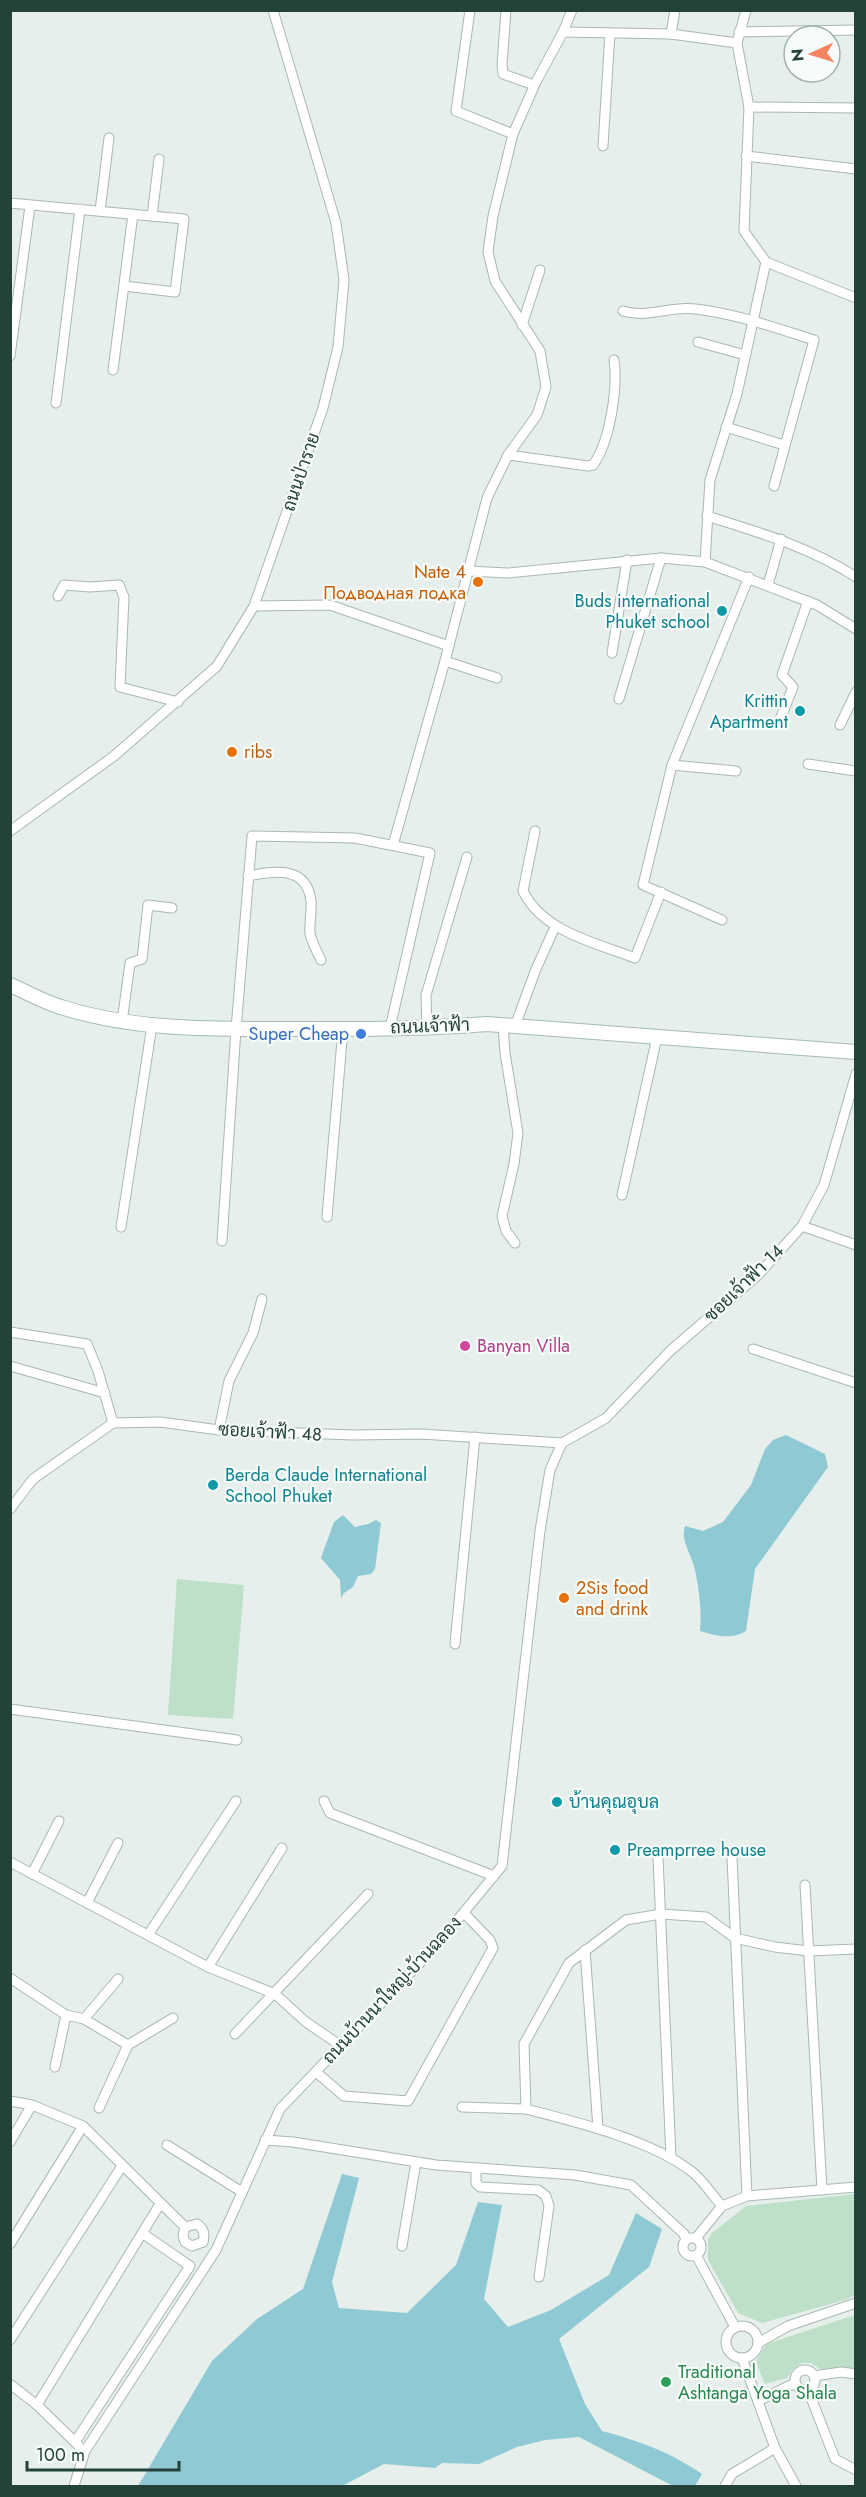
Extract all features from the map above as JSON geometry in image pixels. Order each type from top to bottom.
[{"type":"main road","name":"ถนนเจ้าฟ้า","points":[[10,985],[59,1007],[122,1022],[152,1025],[236,1029],[343,1029],[427,1028],[487,1023],[855,1052]]},
{"type":"street","name":"ถนนป่าราย","points":[[10,831],[114,756],[217,666],[254,606],[324,408],[338,347],[344,280],[336,223],[273,10]]},
{"type":"street","points":[[470,10],[456,111],[513,134]]},
{"type":"street","points":[[506,10],[503,74],[534,85]]},
{"type":"street","points":[[393,845],[445,660],[487,498],[508,455],[537,415],[546,387],[540,351],[495,281],[488,252],[493,216],[513,134],[534,85],[563,32],[572,10]]},
{"type":"street","points":[[671,34],[675,10]]},
{"type":"street","points":[[746,10],[737,43],[749,107],[744,231],[766,262],[855,298]]},
{"type":"street","points":[[739,32],[855,30]]},
{"type":"street","points":[[563,32],[671,34],[737,43]]},
{"type":"street","points":[[603,146],[610,33]]},
{"type":"street","points":[[749,107],[855,108]]},
{"type":"street","points":[[100,211],[109,138]]},
{"type":"street","points":[[746,156],[855,169]]},
{"type":"street","points":[[152,216],[159,159]]},
{"type":"street","points":[[10,203],[184,219],[175,292],[124,286]]},
{"type":"street","points":[[10,356],[30,206]]},
{"type":"street","points":[[56,403],[80,209]]},
{"type":"street","points":[[113,370],[133,214]]},
{"type":"street","points":[[705,562],[710,480],[737,394],[766,262]]},
{"type":"street","points":[[522,325],[540,270]]},
{"type":"street","points":[[623,311],[637,315],[680,308],[752,321],[814,340],[774,486]]},
{"type":"street","points":[[698,342],[745,355]]},
{"type":"street","points":[[508,455],[592,465],[603,441],[614,399],[617,381],[614,360]]},
{"type":"street","points":[[726,427],[784,445]]},
{"type":"street","points":[[707,516],[781,539],[840,567],[855,577]]},
{"type":"street","points":[[768,585],[781,539]]},
{"type":"street","points":[[469,571],[507,573],[661,558],[705,562],[749,577],[808,602],[855,629]]},
{"type":"street","points":[[619,699],[661,558]]},
{"type":"street","points":[[612,653],[627,560]]},
{"type":"street","points":[[722,920],[643,885],[672,765],[749,577]]},
{"type":"street","points":[[58,596],[64,585],[90,587],[119,585],[124,597],[120,687],[178,702]]},
{"type":"street","points":[[778,722],[793,687],[782,675],[808,602]]},
{"type":"street","points":[[254,606],[330,605],[449,645]]},
{"type":"street","points":[[445,660],[497,678]]},
{"type":"street","points":[[840,725],[855,692]]},
{"type":"street","points":[[808,764],[855,771]]},
{"type":"street","points":[[672,765],[736,771]]},
{"type":"street","points":[[535,831],[523,891],[532,906],[555,927],[635,958],[661,892]]},
{"type":"street","points":[[222,1241],[252,836],[355,838],[430,853],[390,1028]]},
{"type":"street","points":[[427,1028],[426,995],[467,857]]},
{"type":"street","points":[[248,876],[282,871],[299,879],[308,889],[310,934],[321,960]]},
{"type":"street","points":[[122,1022],[129,963],[142,959],[148,905],[172,908]]},
{"type":"street","points":[[515,1243],[506,1231],[502,1216],[514,1164],[518,1133],[505,1053],[509,1025],[555,927]]},
{"type":"street","points":[[121,1227],[152,1025]]},
{"type":"street","points":[[327,1218],[343,1029]]},
{"type":"street","points":[[622,1196],[657,1037]]},
{"type":"street","name":"ซอยเจ้าฟ้า 14","points":[[562,1443],[606,1418],[670,1351],[758,1275],[802,1226],[824,1185],[855,1074]]},
{"type":"street","points":[[802,1226],[855,1245]]},
{"type":"street","points":[[219,1430],[228,1381],[253,1333],[262,1299]]},
{"type":"street","points":[[10,1332],[87,1344],[113,1423],[33,1479],[10,1509]]},
{"type":"street","points":[[753,1349],[855,1383]]},
{"type":"street","points":[[10,1366],[105,1393]]},
{"type":"street","name":"ซอยเจ้าฟ้า 48","points":[[113,1423],[160,1422],[219,1430],[475,1437],[562,1443]]},
{"type":"street","points":[[454,1644],[475,1437]]},
{"type":"street","name":"ถนนบ้านนาใหญ่-บ้านฉลอง","points":[[74,2487],[85,2451],[216,2250],[280,2109],[436,1946],[502,1866],[540,1531],[549,1470],[562,1443]]},
{"type":"street","points":[[10,1709],[237,1740]]},
{"type":"street","points":[[148,1935],[236,1801]]},
{"type":"street","points":[[324,1801],[330,1813],[494,1876]]},
{"type":"street","points":[[32,1874],[59,1821]]},
{"type":"street","points":[[87,1903],[118,1843]]},
{"type":"street","points":[[208,1967],[282,1848]]},
{"type":"street","points":[[658,1857],[671,2158]]},
{"type":"street","points":[[732,1857],[747,2196]]},
{"type":"street","points":[[10,1862],[208,1967],[275,1994],[306,2022],[341,2046]]},
{"type":"street","points":[[805,1885],[822,2190]]},
{"type":"street","points":[[235,2034],[368,1894]]},
{"type":"street","points":[[316,2072],[344,2096],[408,2102],[494,1948],[490,1940],[464,1913]]},
{"type":"street","points":[[526,2109],[524,2044],[569,1963],[626,1920],[661,1914],[706,1917],[735,1938],[776,1947],[808,1951],[855,1949]]},
{"type":"street","points":[[585,1950],[598,2128]]},
{"type":"street","points":[[10,1978],[66,2015],[84,2019],[128,2045]]},
{"type":"street","points":[[84,2019],[118,1979]]},
{"type":"street","points":[[55,2067],[66,2015]]},
{"type":"street","points":[[99,2108],[128,2045],[173,2018]]},
{"type":"street","points":[[10,2101],[32,2105],[83,2126],[185,2227]]},
{"type":"street","points":[[10,2142],[32,2105]]},
{"type":"street","points":[[462,2107],[526,2109],[598,2128],[671,2158],[693,2172],[722,2206]]},
{"type":"street","points":[[10,2244],[83,2126]]},
{"type":"street","points":[[265,2140],[293,2142],[416,2162],[575,2175],[631,2185],[684,2234],[691,2239],[702,2247],[696,2255],[691,2256],[683,2249],[691,2239],[722,2206],[747,2196],[855,2187]]},
{"type":"street","points":[[167,2145],[242,2192]]},
{"type":"street","points":[[402,2246],[416,2162]]},
{"type":"street","points":[[10,2340],[122,2166]]},
{"type":"street","points":[[476,2168],[476,2183],[480,2187],[538,2190],[546,2196],[549,2206],[539,2277]]},
{"type":"street","points":[[37,2405],[160,2204]]},
{"type":"street","points":[[185,2227],[197,2224],[202,2228],[205,2235],[203,2242]]},
{"type":"street","points":[[185,2227],[183,2235],[185,2242],[192,2246],[203,2242]]},
{"type":"street","points":[[75,2442],[190,2266],[142,2233]]},
{"type":"street","points":[[203,2242],[216,2250]]},
{"type":"street","points":[[696,2255],[735,2327]]},
{"type":"street","points":[[758,2343],[788,2326],[855,2303]]},
{"type":"street","points":[[735,2327],[751,2329],[757,2337],[758,2343],[753,2354],[742,2358],[734,2356],[726,2347],[727,2335],[735,2327]]},
{"type":"street","points":[[742,2358],[775,2448],[796,2487]]},
{"type":"street","points":[[803,2369],[812,2372],[813,2386],[808,2390],[803,2390],[795,2384],[796,2374],[803,2369]]},
{"type":"street","points":[[814,2376],[841,2372],[855,2374]]},
{"type":"street","points":[[10,2384],[37,2405],[85,2451]]},
{"type":"street","points":[[758,2401],[795,2384]]},
{"type":"street","points":[[808,2390],[835,2459],[855,2470]]},
{"type":"street","points":[[725,2487],[732,2474],[775,2448]]},
{"type":"green space","points":[[177,1579],[244,1585],[233,1719],[168,1715]]},
{"type":"green space","points":[[855,2194],[855,2295],[845,2300],[762,2323],[738,2313],[708,2260],[708,2240],[711,2234],[746,2206]]},
{"type":"green space","points":[[855,2315],[855,2368],[820,2369],[811,2363],[802,2363],[793,2369],[787,2378],[765,2384],[756,2362],[766,2344]]},
{"type":"water","points":[[786,1435],[825,1454],[828,1467],[755,1569],[746,1631],[735,1636],[718,1636],[700,1631],[699,1592],[694,1564],[684,1537],[685,1526],[703,1531],[723,1522],[751,1485],[765,1449],[773,1440]]},
{"type":"water","points":[[343,1515],[355,1527],[376,1520],[381,1523],[375,1569],[371,1574],[358,1576],[353,1587],[341,1598],[340,1580],[321,1558],[334,1522]]},
{"type":"water","points":[[342,2174],[359,2178],[332,2282],[339,2308],[407,2313],[456,2265],[478,2202],[502,2205],[484,2299],[508,2327],[551,2310],[609,2275],[636,2213],[662,2229],[649,2267],[559,2339],[585,2404],[602,2431],[654,2448],[690,2466],[702,2474],[695,2486],[673,2486],[579,2437],[545,2440],[517,2447],[479,2464],[442,2463],[435,2468],[384,2464],[342,2486],[138,2486],[212,2361],[257,2319],[303,2289]]},
{"type":"place","name":"Nate 4 Подводная лодка","points":[[478,582]]},
{"type":"place","name":"Buds international Phuket school","points":[[722,611]]},
{"type":"place","name":"Krittin Apartment","points":[[800,711]]},
{"type":"place","name":"ribs","points":[[232,752]]},
{"type":"place","name":"Super Cheap","points":[[361,1034]]},
{"type":"place","name":"Banyan Villa","points":[[465,1346]]},
{"type":"place","name":"Berda Claude International School Phuket","points":[[213,1485]]},
{"type":"place","name":"2Sis food and drink","points":[[564,1598]]},
{"type":"place","name":"บ้านคุณอุบล","points":[[557,1802]]},
{"type":"place","name":"Preamprree house","points":[[615,1850]]},
{"type":"place","name":"Traditional Ashtanga Yoga Shala","points":[[666,2382]]}]
